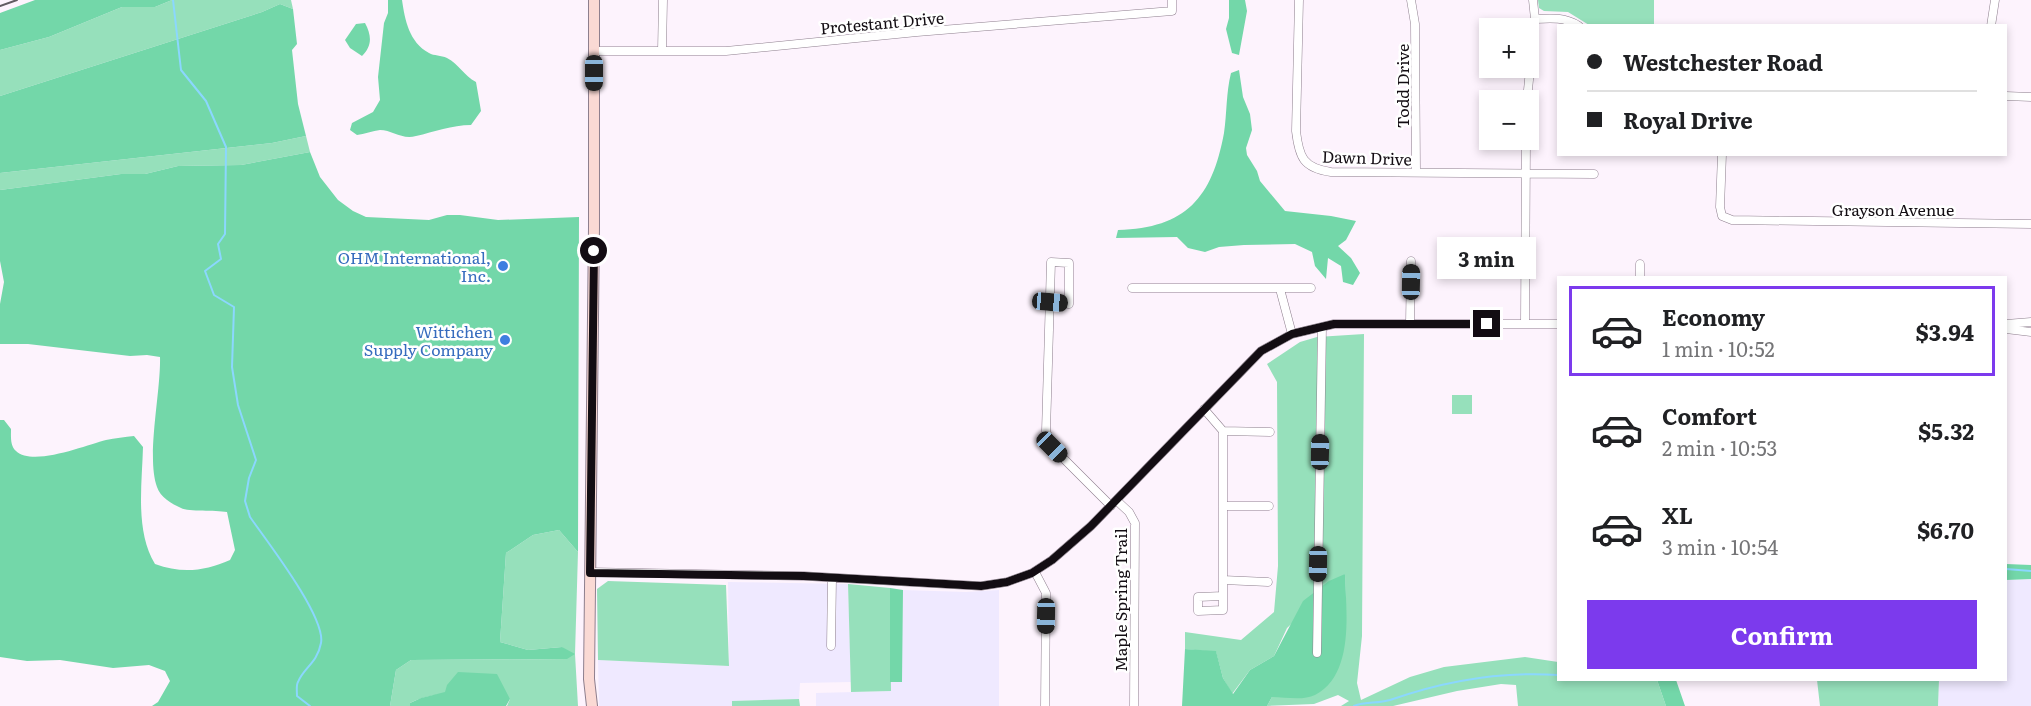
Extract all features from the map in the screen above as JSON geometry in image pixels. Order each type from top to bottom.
[{"type":"street","points":[[592,706],[589,679],[594,0]]},
{"type":"street","points":[[662,51],[663,0]]},
{"type":"street","name":"Protestant Drive","points":[[594,51],[726,51],[917,32],[1172,11],[1172,0]]},
{"type":"street","name":"Dawn Drive","points":[[1299,0],[1296,131],[1298,149],[1303,160],[1316,170],[1594,174]]},
{"type":"street","name":"Todd Drive","points":[[1411,0],[1416,24],[1416,172]]},
{"type":"street","points":[[1533,0],[1535,18]]},
{"type":"street","points":[[1991,24],[1995,0]]},
{"type":"street","points":[[1539,18],[1555,18],[1576,24]]},
{"type":"street","points":[[2007,96],[2031,97]]},
{"type":"street","points":[[1525,323],[1526,150]]},
{"type":"street","name":"Grayson Avenue","points":[[1722,156],[1720,207],[1722,216],[1732,220],[2031,224]]},
{"type":"street","points":[[1410,324],[1411,261]]},
{"type":"street","name":"Maple Spring Trail","points":[[1050,302],[1069,304],[1069,263],[1051,262],[1046,431],[1052,447],[1114,503],[1129,512],[1135,523],[1134,706]]},
{"type":"street","points":[[1640,264],[1640,276]]},
{"type":"street","points":[[1132,288],[1311,288]]},
{"type":"street","points":[[1280,289],[1292,334]]},
{"type":"street","points":[[2007,324],[2031,322]]},
{"type":"street","points":[[590,573],[832,578],[981,586],[1007,582],[1035,572],[1052,560],[1091,526],[1261,351],[1292,334],[1344,324],[1557,324]]},
{"type":"street","points":[[1317,653],[1322,327]]},
{"type":"street","points":[[2007,329],[2031,332]]},
{"type":"street","points":[[1204,409],[1223,431],[1223,596]]},
{"type":"street","points":[[1223,431],[1270,432]]},
{"type":"street","points":[[1223,506],[1269,506]]},
{"type":"street","points":[[1035,572],[1046,593],[1045,706]]},
{"type":"street","points":[[831,646],[832,578]]},
{"type":"street","points":[[1223,580],[1268,582]]},
{"type":"shaded area","points":[[2031,579],[2031,706],[1938,706],[1939,681],[2007,681],[2007,580]]},
{"type":"shaded area","points":[[728,582],[848,584],[851,682],[800,683],[799,699],[732,701],[732,706],[599,706],[598,660],[729,666]]},
{"type":"shaded area","points":[[903,590],[966,592],[999,590],[999,706],[816,706],[816,693],[891,691],[890,682],[901,681]]},
{"type":"green space","points":[[35,0],[172,0],[155,7],[122,7],[49,37],[0,50],[0,13]]},
{"type":"green space","points":[[172,0],[291,0],[293,9],[280,4],[262,12],[0,96],[0,50],[49,37],[122,7],[155,7]]},
{"type":"green space","points":[[388,0],[402,0],[409,30],[422,48],[431,54],[445,57],[476,82],[481,111],[471,125],[450,127],[411,137],[380,130],[357,135],[350,130],[352,123],[373,112],[380,100],[378,77]]},
{"type":"green space","points":[[1229,0],[1245,0],[1247,11],[1239,55],[1232,53],[1226,29],[1229,18]]},
{"type":"green space","points":[[1538,0],[1654,0],[1654,24],[1587,24],[1568,12],[1544,11],[1539,8]]},
{"type":"green space","points":[[280,4],[293,9],[297,44],[292,50],[298,104],[306,136],[272,143],[0,173],[0,96],[262,12]]},
{"type":"green space","points":[[365,23],[370,41],[362,56],[350,48],[345,40],[356,24]]},
{"type":"green space","points":[[1239,70],[1243,97],[1250,114],[1252,130],[1246,148],[1247,155],[1260,181],[1285,211],[1356,221],[1346,240],[1338,246],[1351,258],[1360,273],[1353,285],[1343,282],[1341,266],[1328,258],[1326,279],[1315,266],[1312,252],[1295,244],[1219,247],[1205,252],[1188,248],[1177,237],[1116,238],[1118,230],[1142,228],[1178,216],[1203,192],[1219,156],[1231,73]]},
{"type":"green space","points":[[306,136],[310,152],[241,165],[178,166],[145,174],[121,174],[0,190],[0,173],[272,143]]},
{"type":"green space","points":[[310,152],[320,177],[338,200],[366,217],[429,220],[447,215],[460,215],[498,220],[579,217],[578,552],[559,530],[533,535],[506,553],[500,642],[528,650],[562,647],[575,654],[567,659],[411,660],[396,670],[390,706],[152,706],[158,702],[170,681],[165,671],[149,665],[113,668],[60,660],[27,661],[0,657],[0,420],[4,420],[11,429],[14,449],[24,455],[34,457],[60,453],[106,440],[134,436],[143,447],[142,522],[149,551],[155,564],[184,570],[202,569],[230,560],[235,550],[227,512],[181,508],[164,497],[157,487],[154,474],[153,442],[160,357],[130,356],[28,344],[0,344],[0,304],[4,282],[0,261],[0,190],[121,174],[145,174],[178,166],[241,165]]},
{"type":"green space","points":[[1364,334],[1362,636],[1357,683],[1361,700],[1410,677],[1444,667],[1525,657],[1557,662],[1557,681],[1657,681],[1666,706],[1518,706],[1516,685],[1501,684],[1457,691],[1393,706],[1341,706],[1349,701],[1338,695],[1314,704],[1267,706],[1272,697],[1299,697],[1346,618],[1345,574],[1287,628],[1274,656],[1250,670],[1232,694],[1223,678],[1216,652],[1185,649],[1185,632],[1241,640],[1274,612],[1278,566],[1277,382],[1267,364],[1300,342],[1317,337]]},
{"type":"green space","points":[[1452,395],[1472,395],[1472,414],[1452,414]]},
{"type":"green space","points":[[559,530],[578,552],[575,654],[578,706],[507,706],[510,699],[447,694],[422,698],[410,703],[410,706],[390,706],[396,670],[411,660],[567,659],[562,647],[528,650],[500,642],[506,553],[533,535]]},
{"type":"green space","points":[[2007,564],[2031,565],[2031,579],[2007,580]]},
{"type":"green space","points":[[1345,574],[1345,641],[1337,672],[1328,685],[1310,697],[1272,697],[1267,706],[1182,706],[1185,649],[1216,651],[1223,678],[1233,694],[1250,670],[1274,656],[1303,601],[1329,581]]},
{"type":"green space","points":[[608,581],[726,585],[729,666],[598,660],[597,589]]},
{"type":"green space","points":[[848,584],[890,588],[891,691],[851,692]]},
{"type":"green space","points":[[890,588],[903,590],[902,682],[890,682]]},
{"type":"green space","points":[[458,672],[497,674],[510,699],[506,706],[410,706],[410,703],[421,698],[445,692],[447,685]]},
{"type":"green space","points":[[1657,681],[1676,681],[1685,706],[1666,706]]},
{"type":"green space","points":[[1817,681],[1939,681],[1938,706],[1820,706]]},
{"type":"green space","points":[[799,699],[800,706],[732,706],[732,701]]},
{"type":"waterway","points":[[173,0],[181,70],[206,101],[226,147],[225,234],[218,244],[221,259],[205,271],[214,295],[234,307],[232,367],[238,405],[256,460],[249,478],[245,501],[250,517],[305,598],[320,631],[319,650],[297,685],[297,696],[310,706]]},
{"type":"waterway","points":[[2007,569],[2031,571]]},
{"type":"waterway","points":[[1354,706],[1385,701],[1472,679],[1536,674],[1557,675]]},
{"type":"railway","points":[[0,6],[17,0]]},
{"type":"place","name":"OHM International, Inc.","points":[[503,266]]},
{"type":"place","name":"Wittichen Supply Company","points":[[505,340]]},
{"type":"route","points":[[594,251],[590,573],[804,576],[981,586],[1007,582],[1032,573],[1052,560],[1091,526],[1261,351],[1292,334],[1334,324],[1487,324]]}]
